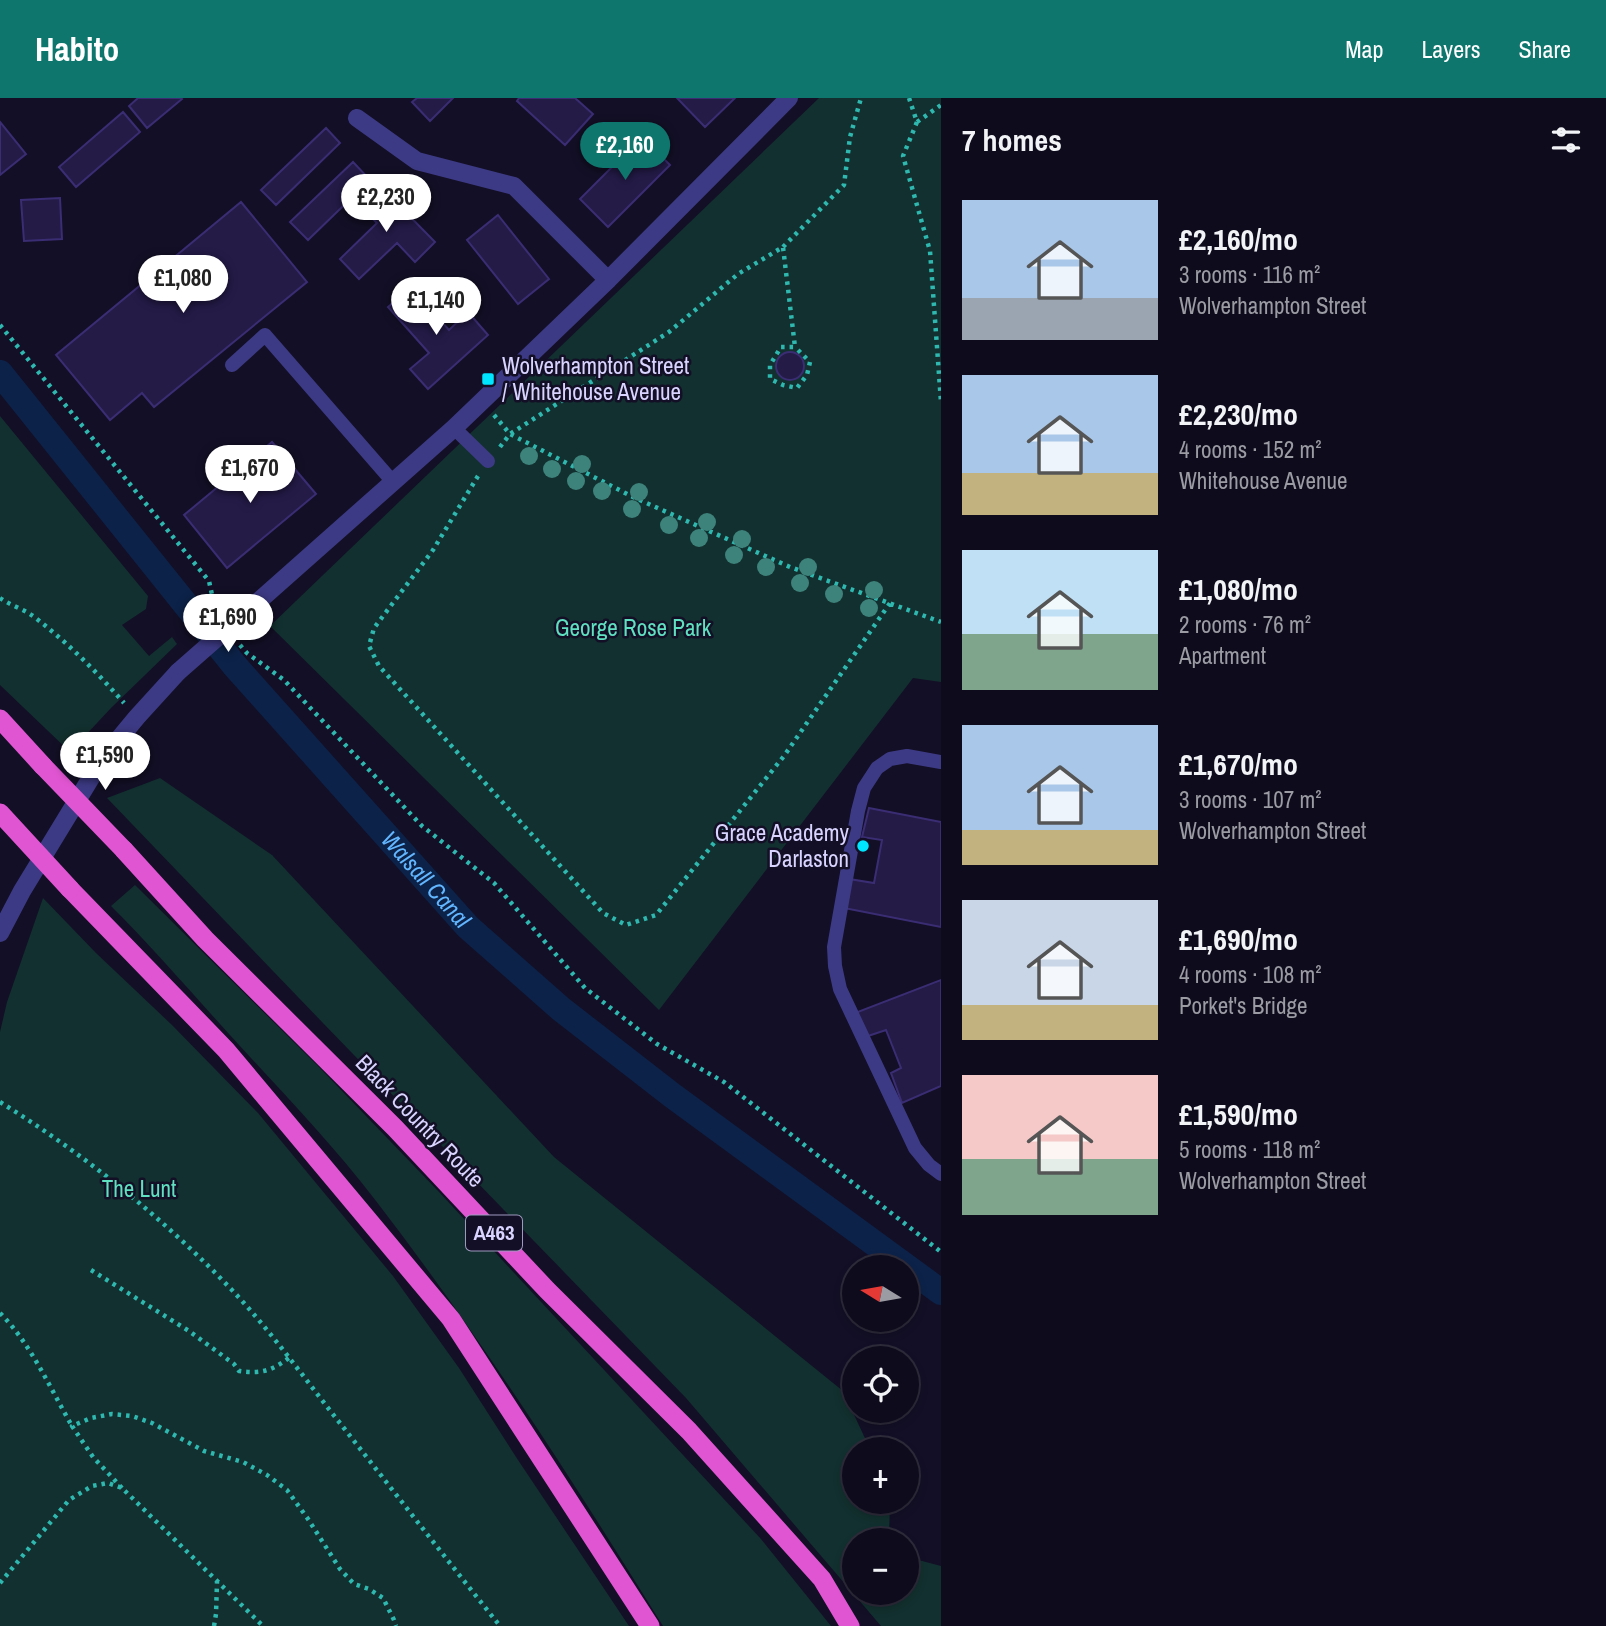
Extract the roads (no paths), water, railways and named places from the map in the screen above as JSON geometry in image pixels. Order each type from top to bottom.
[{"type":"highway","name":"Black Country Route","points":[[0,719],[205,939],[395,1128],[547,1290],[689,1431],[822,1579],[850,1626]]},
{"type":"highway","points":[[0,813],[226,1050],[451,1319],[650,1626]]},
{"type":"street","points":[[0,933],[103,758],[178,672],[454,428],[608,280],[789,98]]},
{"type":"street","points":[[357,118],[417,160],[514,186],[608,280]]},
{"type":"lane","points":[[232,365],[265,335],[393,482]]},
{"type":"lane","points":[[454,428],[488,461]]},
{"type":"lane","points":[[941,762],[906,756],[890,759],[877,768],[864,788],[834,947],[840,989],[915,1148],[929,1165],[941,1174]]},
{"type":"waterway","name":"Walsall Canal","points":[[0,373],[235,666],[468,927],[561,1009],[673,1096],[941,1292]]},
{"type":"place","name":"Wolverhampton Street / Whitehouse Avenue","points":[[488,379]]},
{"type":"place","name":"Grace Academy Darlaston","points":[[863,846]]},
{"type":"park label","name":"George Rose Park","points":[[633,628]]},
{"type":"park label","name":"The Lunt","points":[[139,1189]]}]
